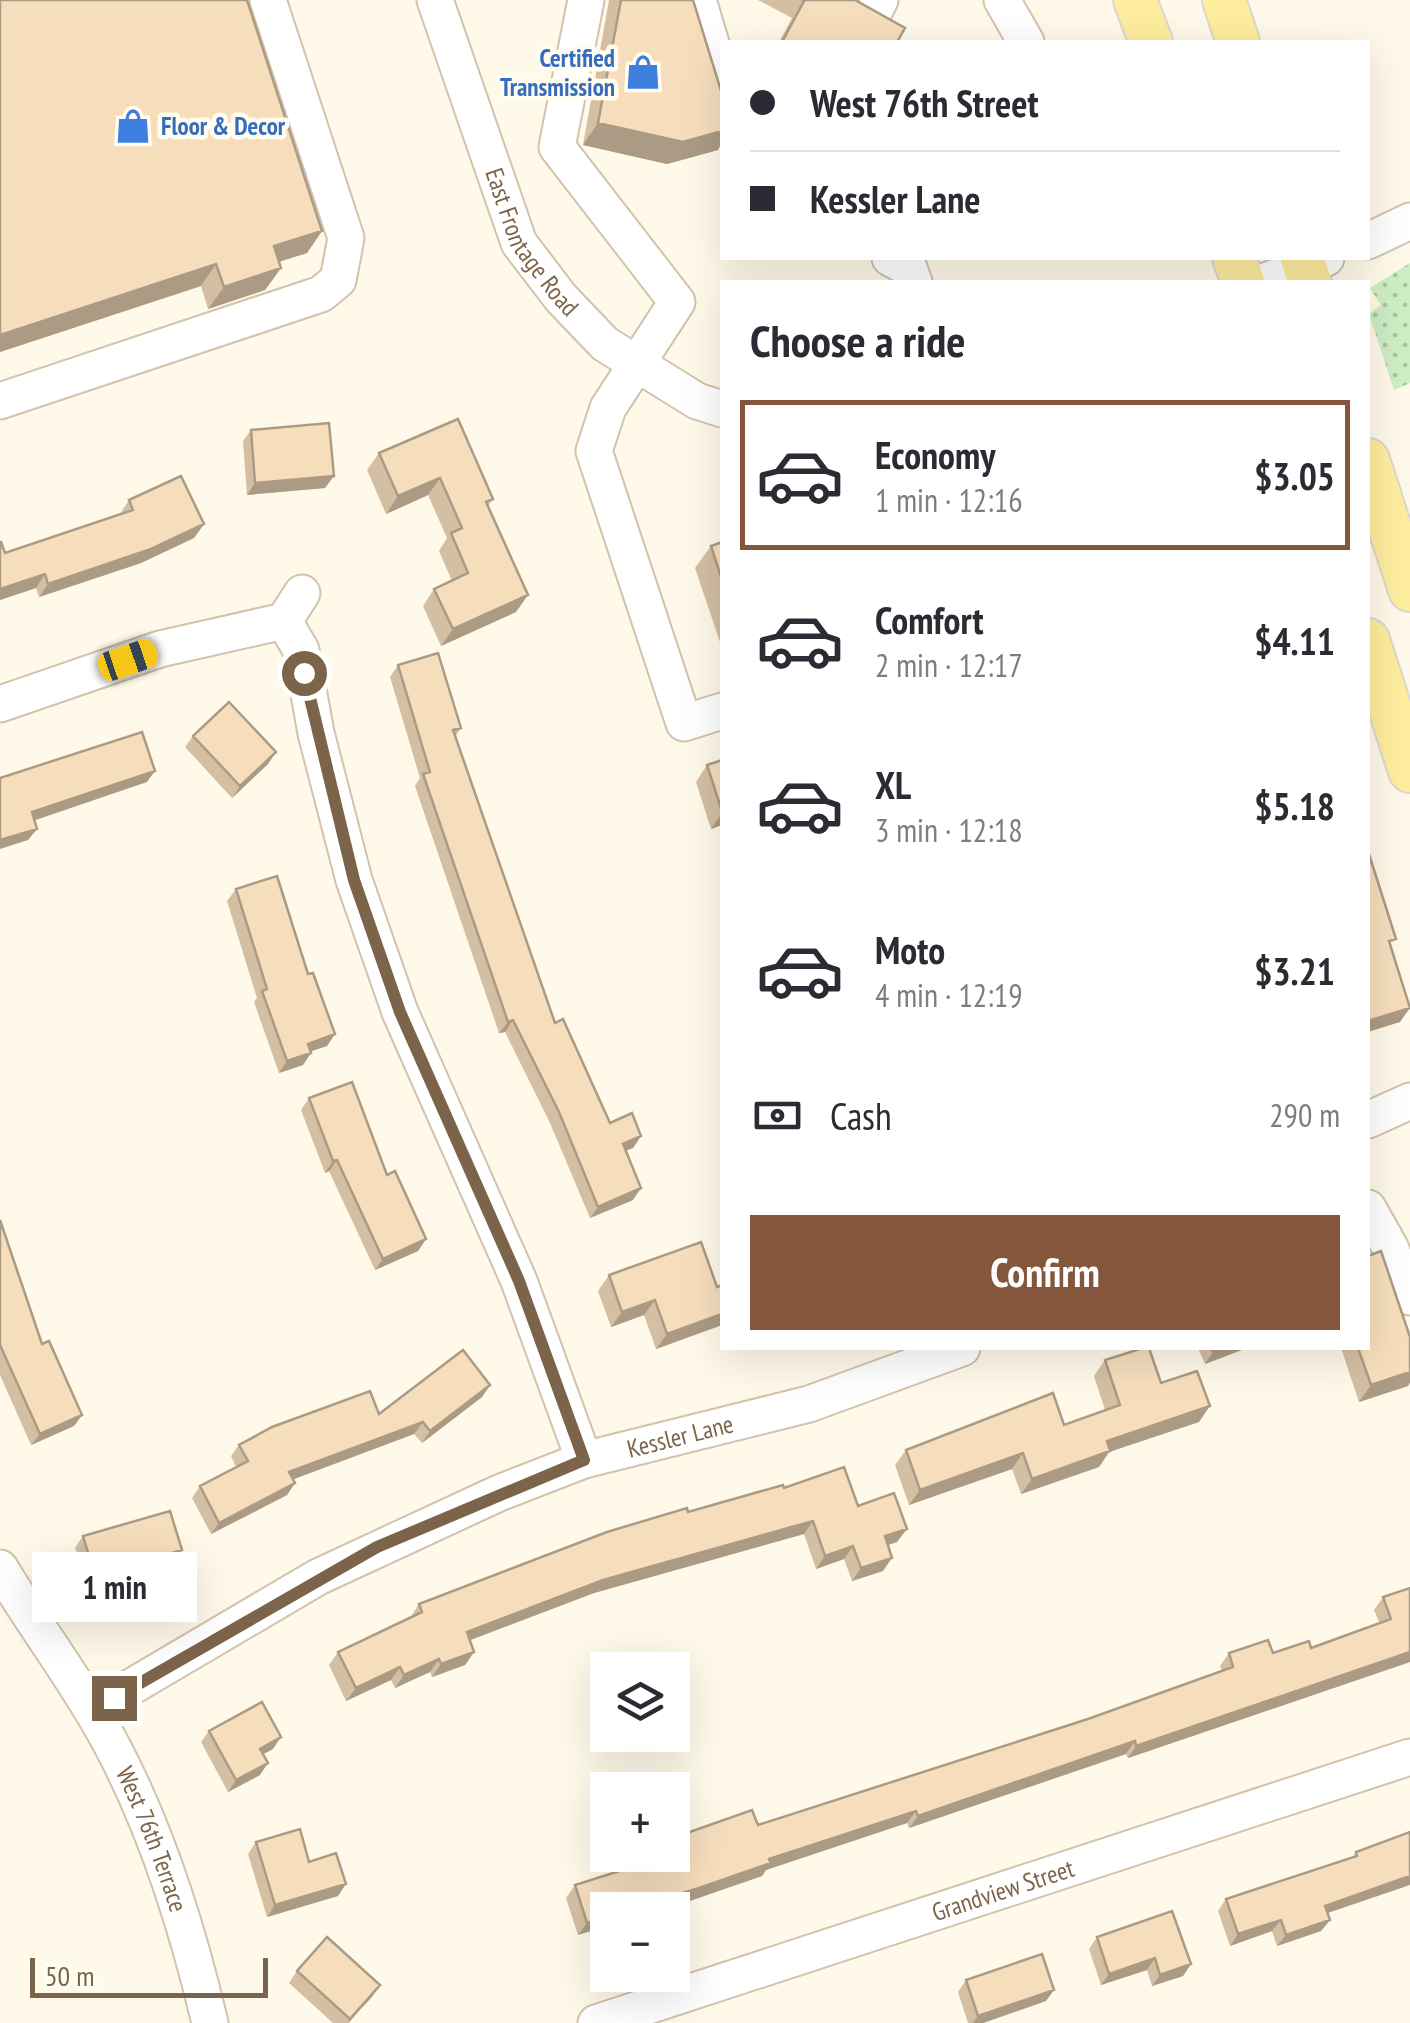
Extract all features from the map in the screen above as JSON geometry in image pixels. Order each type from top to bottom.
[{"type":"main road","points":[[1135,0],[1150,40]]},
{"type":"main road","points":[[1224,0],[1237,40]]},
{"type":"main road","points":[[1370,466],[1410,590]]},
{"type":"main road","points":[[1371,659],[1410,772]]},
{"type":"street","points":[[0,401],[321,294],[338,280],[346,238],[268,0]]},
{"type":"street","name":"East Frontage Road","points":[[434,0],[518,242],[561,298],[605,344],[634,366],[696,401],[720,408]]},
{"type":"street","points":[[586,0],[557,147],[677,302],[608,408],[594,451],[684,723],[720,711]]},
{"type":"street","points":[[698,0],[720,73]]},
{"type":"street","points":[[1002,0],[1025,40]]},
{"type":"street","points":[[1370,241],[1410,221]]},
{"type":"street","points":[[1269,280],[1310,266]]},
{"type":"street","points":[[0,704],[293,607],[316,733],[354,880],[400,1012],[519,1281],[584,1460]]},
{"type":"street","points":[[1370,1119],[1410,1102]]},
{"type":"street","points":[[1370,1211],[1390,1246],[1410,1297]]},
{"type":"street","name":"Kessler Lane","points":[[92,1710],[318,1577],[407,1532],[584,1460],[810,1404],[957,1350]]},
{"type":"street","name":"West 76th Terrace","points":[[0,1568],[92,1710],[154,1842],[191,1941],[210,2023]]},
{"type":"street","name":"Grandview Street","points":[[596,2023],[1410,1757]]},
{"type":"green space","points":[[1410,263],[1410,383],[1394,390],[1370,317],[1381,305],[1370,288]]},
{"type":"building","name":"Floor & Decor","points":[[0,0],[247,0],[322,231],[274,246],[281,268],[224,287],[216,264],[0,335]]},
{"type":"building","name":"Certified Transmission","points":[[621,0],[693,0],[720,88],[720,132],[683,142],[598,123]]},
{"type":"building","points":[[855,0],[905,28],[898,40],[783,40],[804,1]]},
{"type":"building","points":[[458,419],[493,499],[486,502],[528,595],[453,629],[434,589],[468,573],[451,533],[462,528],[440,478],[398,496],[379,453]]},
{"type":"building","points":[[329,423],[334,476],[255,483],[251,430]]},
{"type":"building","points":[[181,476],[204,524],[151,549],[48,584],[45,574],[0,589],[0,542],[5,553],[133,510],[129,500]]},
{"type":"building","points":[[720,543],[720,574],[711,546]]},
{"type":"building","points":[[438,653],[461,728],[453,730],[555,1023],[563,1019],[610,1123],[632,1113],[641,1136],[623,1144],[641,1188],[598,1207],[559,1112],[513,1020],[508,1022],[423,774],[430,772],[398,665]]},
{"type":"building","points":[[229,702],[276,752],[240,786],[193,736]]},
{"type":"building","points":[[142,732],[155,771],[32,812],[37,829],[0,840],[0,778]]},
{"type":"building","points":[[720,761],[720,805],[707,765]]},
{"type":"building","points":[[1370,857],[1396,939],[1389,941],[1410,1008],[1370,1020]]},
{"type":"building","points":[[277,876],[308,974],[313,973],[335,1034],[308,1044],[311,1053],[287,1061],[262,991],[267,989],[236,889]]},
{"type":"building","points":[[352,1082],[387,1175],[395,1171],[426,1239],[383,1259],[337,1160],[333,1161],[309,1098]]},
{"type":"building","points":[[0,1220],[42,1344],[49,1341],[82,1415],[40,1434],[0,1345]]},
{"type":"building","points":[[701,1242],[717,1287],[720,1286],[720,1315],[667,1334],[655,1300],[622,1312],[609,1275]]},
{"type":"building","points":[[1381,1251],[1410,1337],[1410,1372],[1371,1385],[1359,1350],[1370,1350],[1370,1255]]},
{"type":"building","points":[[463,1350],[490,1385],[430,1431],[423,1422],[289,1472],[295,1483],[219,1523],[200,1486],[248,1461],[239,1445],[272,1427],[370,1391],[379,1414]]},
{"type":"building","points":[[1150,1350],[1161,1383],[1197,1371],[1210,1406],[1107,1441],[1110,1451],[1032,1479],[1023,1453],[920,1490],[906,1450],[1053,1393],[1064,1425],[1120,1405],[1105,1360]]},
{"type":"building","points":[[844,1467],[858,1506],[894,1493],[907,1529],[885,1536],[892,1558],[861,1568],[853,1546],[825,1556],[813,1521],[603,1580],[467,1632],[474,1652],[441,1664],[439,1659],[404,1675],[400,1667],[356,1688],[338,1652],[422,1612],[419,1604],[607,1532],[687,1508],[688,1512],[783,1485],[784,1488]]},
{"type":"building","points":[[170,1511],[182,1550],[95,1576],[83,1536]]},
{"type":"building","points":[[1410,1588],[1410,1652],[1136,1746],[1135,1741],[918,1816],[916,1811],[769,1859],[771,1863],[686,1892],[590,1892],[587,1923],[575,1885],[616,1872],[690,1872],[690,1832],[752,1810],[758,1825],[1088,1719],[1233,1667],[1229,1653],[1268,1640],[1273,1653],[1309,1641],[1311,1648],[1391,1619],[1383,1597]]},
{"type":"building","points":[[262,1702],[281,1737],[260,1749],[268,1763],[236,1780],[209,1731]]},
{"type":"building","points":[[300,1829],[309,1862],[336,1853],[346,1884],[275,1905],[256,1842]]},
{"type":"building","points":[[1410,1832],[1410,1876],[1325,1906],[1330,1920],[1286,1935],[1281,1920],[1238,1934],[1226,1899],[1357,1856],[1356,1852]]},
{"type":"building","points":[[1172,1911],[1191,1964],[1160,1975],[1155,1958],[1109,1974],[1097,1937]]},
{"type":"building","points":[[327,1937],[380,1985],[350,2019],[297,1971]]},
{"type":"building","points":[[1042,1954],[1054,1990],[978,2016],[966,1980]]},
{"type":"place","name":"Certified Transmission","points":[[643,72]]},
{"type":"place","name":"Floor & Decor","points":[[133,126]]},
{"type":"route","points":[[114,1698],[318,1577],[377,1547],[584,1460],[519,1281],[400,1012],[354,880],[304,673]]}]
